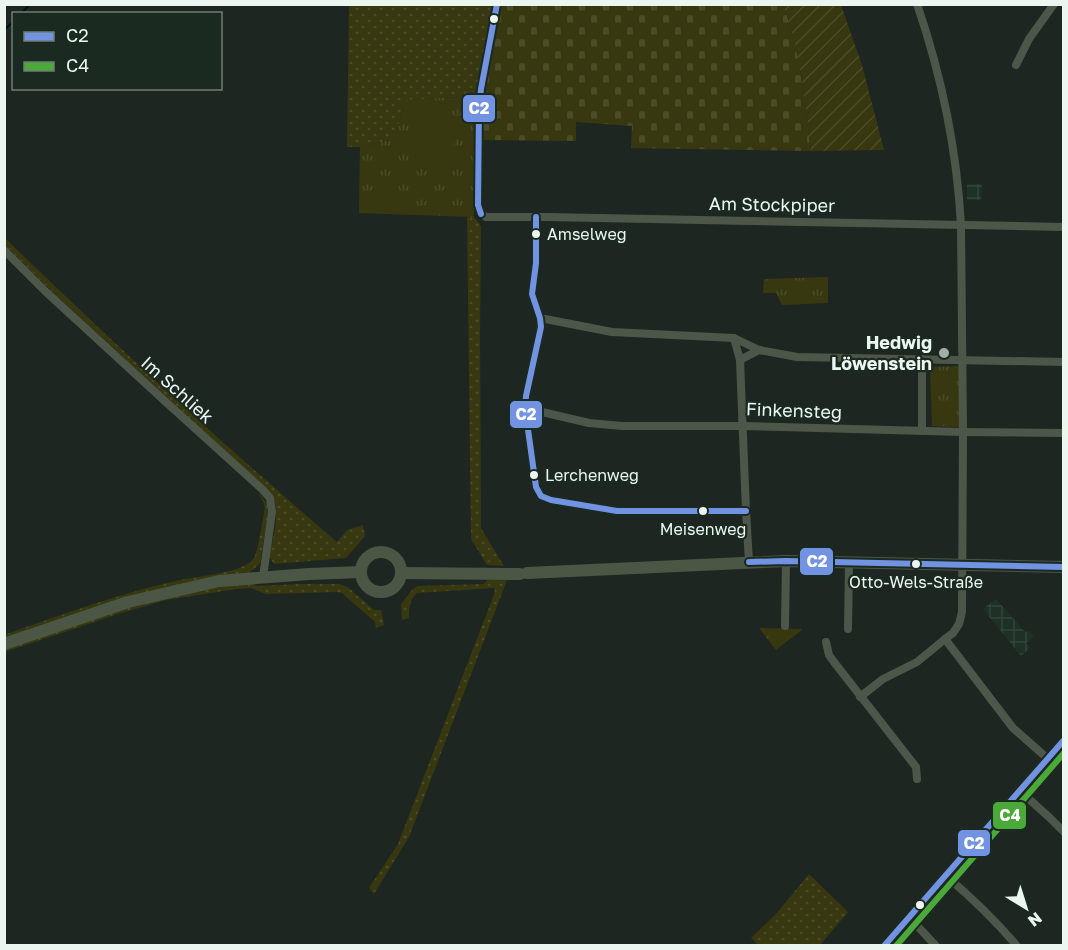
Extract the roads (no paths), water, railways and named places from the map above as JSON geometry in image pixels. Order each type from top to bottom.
[{"type":"street","name":"Am Stockpiper","points":[[497,4],[483,70],[479,108],[478,205],[481,214],[486,217],[1064,227]]},
{"type":"street","points":[[860,697],[883,679],[917,662],[945,639],[959,624],[962,612],[963,432],[959,194],[954,150],[943,91],[917,4]]},
{"type":"street","points":[[1016,65],[1029,39],[1054,4]]},
{"type":"street","points":[[536,217],[536,263],[532,294],[540,318],[540,333],[525,408],[536,487],[541,496],[617,511],[746,511]]},
{"type":"street","name":"Im Schliek","points":[[4,250],[45,291],[270,498],[272,512],[263,577]]},
{"type":"street","points":[[540,318],[612,332],[734,338],[759,350],[797,357],[1064,362]]},
{"type":"street","points":[[734,338],[740,360],[749,562]]},
{"type":"street","points":[[740,360],[759,350]]},
{"type":"street","points":[[922,359],[922,431]]},
{"type":"street","name":"Finkensteg","points":[[525,408],[590,423],[622,426],[743,426],[1064,433]]},
{"type":"street","points":[[382,552],[398,561],[401,573],[394,587],[384,592],[377,592],[365,585],[361,572],[365,560],[370,555],[382,552]]},
{"type":"street","points":[[401,573],[523,574],[786,561],[1064,567]]},
{"type":"street","points":[[786,561],[786,626]]},
{"type":"street","points":[[848,630],[849,563]]},
{"type":"street","points":[[4,644],[128,602],[219,581],[361,572]]},
{"type":"street","points":[[945,639],[1013,728],[1047,758]]},
{"type":"street","points":[[826,642],[829,656],[916,767],[917,778]]},
{"type":"street","points":[[884,945],[1064,739]]},
{"type":"street","points":[[1019,790],[1064,832]]},
{"type":"street","points":[[945,875],[1017,945]]},
{"type":"street","points":[[909,917],[936,945]]},
{"type":"waterway","points":[[23,12],[30,4]]},
{"type":"waterway","points":[[4,30],[12,23]]},
{"type":"place","name":"Amselweg","points":[[536,234]]},
{"type":"place","name":"Hedwig Löwenstein","points":[[944,353]]},
{"type":"place","name":"Lerchenweg","points":[[534,475]]},
{"type":"place","name":"Meisenweg","points":[[703,511]]},
{"type":"place","name":"Otto-Wels-Straße","points":[[916,564]]}]
